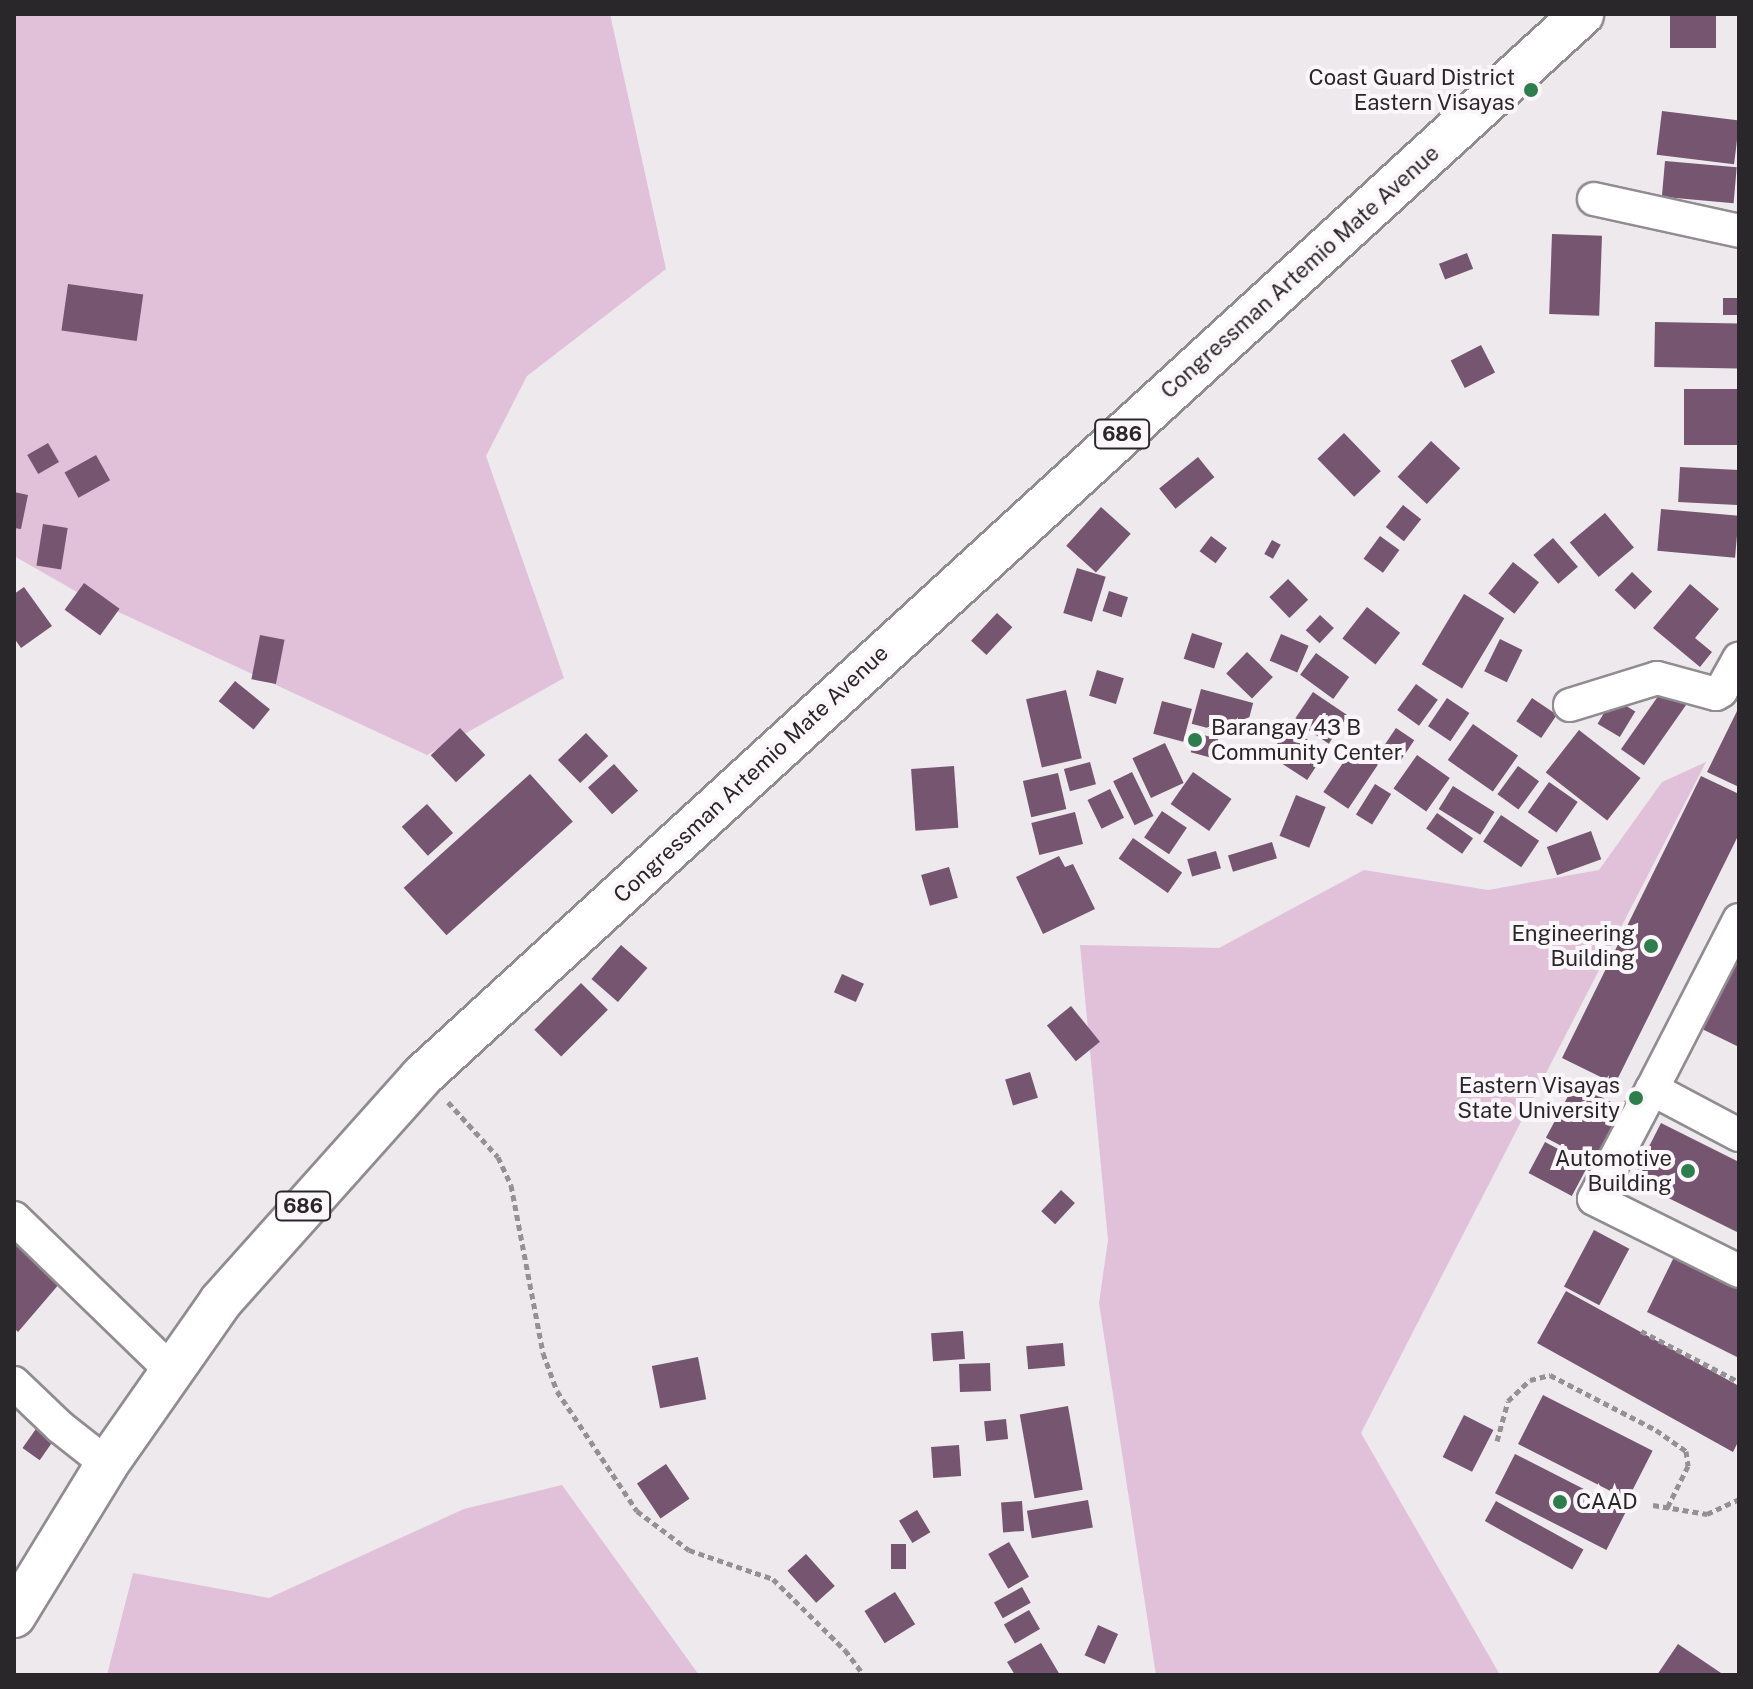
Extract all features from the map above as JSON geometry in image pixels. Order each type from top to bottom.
[{"type":"main road","name":"Congressman Artemio Mate Avenue","points":[[14,1616],[107,1464],[170,1369],[282,1228],[422,1076],[1582,14]]},
{"type":"street","points":[[1594,199],[1739,231]]},
{"type":"street","points":[[1570,705],[1657,678],[1716,694],[1721,691],[1739,659]]},
{"type":"street","points":[[1739,920],[1594,1199],[1739,1271]]},
{"type":"street","points":[[1652,1089],[1739,1135]]},
{"type":"street","points":[[14,1218],[170,1369]]},
{"type":"street","points":[[14,1383],[60,1427],[107,1464]]},
{"type":"path","points":[[422,1076],[498,1157],[511,1185],[543,1353],[557,1391],[637,1511],[689,1550],[773,1579],[845,1650],[864,1675]]},
{"type":"path","points":[[1641,1331],[1739,1382]]},
{"type":"path","points":[[1497,1441],[1508,1401],[1530,1380],[1550,1375],[1656,1430],[1686,1451],[1688,1466],[1667,1508]]},
{"type":"path","points":[[1653,1505],[1707,1514],[1739,1499]]},
{"type":"shaded area","points":[[14,14],[610,14],[666,269],[527,376],[486,456],[564,678],[427,755],[84,596],[14,556]]},
{"type":"shaded area","points":[[1706,762],[1361,1433],[1500,1675],[1156,1675],[1099,1303],[1108,1240],[1080,945],[1219,948],[1364,870],[1488,890],[1599,870],[1662,782]]},
{"type":"shaded area","points":[[562,1485],[699,1675],[107,1675],[133,1573],[269,1598],[464,1509]]},
{"type":"building","points":[[1670,14],[1716,14],[1716,48],[1670,48]]},
{"type":"building","points":[[1662,111],[1739,120],[1734,164],[1657,155]]},
{"type":"building","points":[[1665,161],[1737,167],[1734,203],[1662,197]]},
{"type":"building","points":[[1552,234],[1602,236],[1599,316],[1549,314]]},
{"type":"building","points":[[1467,253],[1473,269],[1445,280],[1439,264]]},
{"type":"building","points":[[68,284],[143,295],[137,341],[61,331]]},
{"type":"building","points":[[1723,298],[1739,298],[1739,315],[1723,315]]},
{"type":"building","points":[[1655,322],[1739,323],[1738,368],[1654,367]]},
{"type":"building","points":[[1481,345],[1495,373],[1465,388],[1451,360]]},
{"type":"building","points":[[1684,389],[1739,389],[1739,445],[1684,445]]},
{"type":"building","points":[[1344,433],[1381,471],[1354,497],[1317,459]]},
{"type":"building","points":[[1431,441],[1460,468],[1427,504],[1398,477]]},
{"type":"building","points":[[48,443],[59,462],[38,474],[27,455]]},
{"type":"building","points":[[96,455],[110,480],[79,498],[65,472]]},
{"type":"building","points":[[1198,457],[1214,477],[1176,509],[1159,488]]},
{"type":"building","points":[[1680,467],[1739,470],[1737,505],[1678,502]]},
{"type":"building","points":[[14,492],[28,495],[21,529],[14,528]]},
{"type":"building","points":[[1403,505],[1421,519],[1404,541],[1386,527]]},
{"type":"building","points":[[1101,507],[1131,534],[1096,572],[1066,546]]},
{"type":"building","points":[[1661,509],[1739,516],[1735,558],[1657,551]]},
{"type":"building","points":[[1605,513],[1634,547],[1599,577],[1570,543]]},
{"type":"building","points":[[43,524],[68,528],[61,569],[36,565]]},
{"type":"building","points":[[1211,536],[1227,548],[1216,563],[1200,551]]},
{"type":"building","points":[[1380,536],[1399,550],[1383,573],[1364,559]]},
{"type":"building","points":[[1553,538],[1578,567],[1558,584],[1533,555]]},
{"type":"building","points":[[1272,540],[1281,545],[1273,559],[1264,554]]},
{"type":"building","points":[[1513,562],[1539,582],[1514,614],[1488,594]]},
{"type":"building","points":[[1077,568],[1106,577],[1092,622],[1063,613]]},
{"type":"building","points":[[1632,572],[1652,591],[1635,609],[1615,590]]},
{"type":"building","points":[[1288,579],[1308,600],[1289,618],[1269,597]]},
{"type":"building","points":[[84,583],[120,609],[100,636],[65,610]]},
{"type":"building","points":[[1690,584],[1719,609],[1695,638],[1712,652],[1700,667],[1653,628]]},
{"type":"building","points":[[24,587],[52,626],[21,648],[14,638],[14,594]]},
{"type":"building","points":[[1109,591],[1128,597],[1122,617],[1103,611]]},
{"type":"building","points":[[1464,594],[1504,618],[1462,688],[1422,664]]},
{"type":"building","points":[[1367,607],[1400,633],[1375,664],[1342,639]]},
{"type":"building","points":[[997,613],[1012,627],[986,655],[971,641]]},
{"type":"building","points":[[1320,615],[1334,628],[1320,643],[1306,630]]},
{"type":"building","points":[[1192,633],[1222,643],[1214,669],[1184,659]]},
{"type":"building","points":[[1281,634],[1309,646],[1297,672],[1270,661]]},
{"type":"building","points":[[260,635],[285,640],[276,684],[251,679]]},
{"type":"building","points":[[1500,639],[1522,650],[1507,682],[1484,671]]},
{"type":"building","points":[[1247,652],[1273,677],[1252,699],[1226,674]]},
{"type":"building","points":[[1316,653],[1349,677],[1333,699],[1300,675]]},
{"type":"building","points":[[1097,670],[1124,678],[1116,704],[1089,696]]},
{"type":"building","points":[[235,681],[270,709],[254,730],[219,701]]},
{"type":"building","points":[[1668,682],[1691,698],[1644,765],[1621,749]]},
{"type":"building","points":[[1416,684],[1438,700],[1419,726],[1397,710]]},
{"type":"building","points":[[1201,689],[1253,703],[1244,738],[1192,724]]},
{"type":"building","points":[[1066,690],[1082,758],[1042,767],[1026,699]]},
{"type":"building","points":[[1313,692],[1348,715],[1329,744],[1294,720]]},
{"type":"building","points":[[1447,698],[1469,713],[1450,741],[1428,726]]},
{"type":"building","points":[[1532,698],[1557,715],[1541,738],[1516,721]]},
{"type":"building","points":[[1613,698],[1635,711],[1620,737],[1598,724]]},
{"type":"building","points":[[1162,701],[1192,709],[1183,742],[1153,734]]},
{"type":"building","points":[[1739,707],[1739,787],[1707,772]]},
{"type":"building","points":[[1473,724],[1518,756],[1493,792],[1448,760]]},
{"type":"building","points":[[1288,727],[1326,752],[1307,780],[1269,756]]},
{"type":"building","points":[[460,728],[485,755],[456,782],[431,755]]},
{"type":"building","points":[[1396,728],[1414,740],[1398,764],[1380,752]]},
{"type":"building","points":[[1579,730],[1640,778],[1607,821],[1546,773]]},
{"type":"building","points":[[586,733],[608,756],[580,783],[558,760]]},
{"type":"building","points":[[1196,733],[1218,739],[1213,758],[1191,752]]},
{"type":"building","points":[[1165,743],[1184,783],[1151,798],[1132,758]]},
{"type":"building","points":[[1353,748],[1378,765],[1348,809],[1323,792]]},
{"type":"building","points":[[1417,755],[1450,778],[1426,812],[1393,789]]},
{"type":"building","points":[[1090,762],[1096,784],[1070,791],[1064,769]]},
{"type":"building","points":[[614,764],[638,791],[612,814],[588,787]]},
{"type":"building","points":[[954,766],[958,828],[915,831],[911,769]]},
{"type":"building","points":[[1518,766],[1539,781],[1518,810],[1497,794]]},
{"type":"building","points":[[1132,772],[1153,816],[1135,825],[1113,781]]},
{"type":"building","points":[[1193,772],[1232,799],[1209,831],[1171,804]]},
{"type":"building","points":[[1058,773],[1066,809],[1031,817],[1023,781]]},
{"type":"building","points":[[530,774],[573,822],[446,935],[404,888]]},
{"type":"building","name":"Engineering Building","points":[[1701,776],[1739,794],[1739,834],[1615,1084],[1562,1058]]},
{"type":"building","points":[[1549,782],[1578,802],[1556,832],[1528,812]]},
{"type":"building","points":[[1375,784],[1391,794],[1372,825],[1356,815]]},
{"type":"building","points":[[1453,786],[1495,812],[1480,835],[1439,809]]},
{"type":"building","points":[[1110,789],[1124,818],[1102,829],[1088,800]]},
{"type":"building","points":[[1296,795],[1326,807],[1309,848],[1280,836]]},
{"type":"building","points":[[427,804],[453,833],[428,856],[402,827]]},
{"type":"building","points":[[1162,811],[1187,828],[1169,854],[1144,838]]},
{"type":"building","points":[[1075,812],[1083,844],[1039,855],[1031,823]]},
{"type":"building","points":[[1437,813],[1473,838],[1462,854],[1426,829]]},
{"type":"building","points":[[1501,815],[1539,841],[1521,867],[1483,842]]},
{"type":"building","points":[[1591,831],[1601,859],[1557,875],[1547,847]]},
{"type":"building","points":[[1133,838],[1182,872],[1168,893],[1119,858]]},
{"type":"building","points":[[1272,842],[1277,858],[1233,872],[1228,855]]},
{"type":"building","points":[[1216,851],[1221,868],[1192,877],[1187,859]]},
{"type":"building","points":[[1059,856],[1065,867],[1073,864],[1095,909],[1043,934],[1016,877]]},
{"type":"building","points":[[949,867],[958,898],[930,906],[921,875]]},
{"type":"building","points":[[621,945],[647,968],[618,1002],[591,979]]},
{"type":"building","points":[[1739,953],[1739,1047],[1702,1029]]},
{"type":"building","points":[[842,974],[864,984],[856,1002],[834,992]]},
{"type":"building","points":[[581,983],[608,1010],[561,1057],[534,1030]]},
{"type":"building","points":[[1071,1006],[1100,1042],[1076,1061],[1047,1026]]},
{"type":"building","points":[[1030,1072],[1038,1098],[1013,1105],[1005,1080]]},
{"type":"building","points":[[1575,1083],[1624,1109],[1594,1164],[1546,1138]]},
{"type":"building","name":"Automotive Building","points":[[1661,1123],[1739,1162],[1739,1233],[1632,1180]]},
{"type":"building","points":[[1545,1142],[1588,1165],[1572,1196],[1529,1173]]},
{"type":"building","points":[[1061,1190],[1075,1203],[1055,1224],[1041,1211]]},
{"type":"building","points":[[1594,1230],[1629,1249],[1599,1305],[1564,1287]]},
{"type":"building","points":[[14,1243],[60,1283],[18,1332],[14,1328]]},
{"type":"building","points":[[1676,1253],[1739,1284],[1739,1358],[1647,1312]]},
{"type":"building","points":[[1566,1291],[1739,1386],[1739,1440],[1733,1452],[1537,1343]]},
{"type":"building","points":[[963,1331],[965,1359],[933,1361],[931,1333]]},
{"type":"building","points":[[1063,1343],[1065,1366],[1028,1369],[1026,1346]]},
{"type":"building","points":[[698,1357],[706,1399],[660,1408],[652,1366]]},
{"type":"building","points":[[990,1363],[991,1391],[960,1392],[959,1364]]},
{"type":"building","points":[[1543,1395],[1653,1451],[1628,1500],[1518,1444]]},
{"type":"building","points":[[1068,1406],[1083,1490],[1035,1498],[1020,1415]]},
{"type":"building","points":[[1464,1415],[1493,1430],[1472,1472],[1443,1457]]},
{"type":"building","points":[[1006,1419],[1008,1439],[986,1441],[984,1421]]},
{"type":"building","points":[[38,1426],[55,1438],[40,1460],[23,1448]]},
{"type":"building","points":[[959,1445],[961,1476],[933,1478],[931,1447]]},
{"type":"building","name":"CAAD","points":[[1515,1454],[1626,1511],[1606,1550],[1495,1493]]},
{"type":"building","points":[[666,1464],[689,1499],[660,1518],[637,1484]]},
{"type":"building","points":[[1088,1500],[1093,1528],[1032,1538],[1027,1511]]},
{"type":"building","points":[[1022,1501],[1024,1531],[1003,1532],[1001,1502]]},
{"type":"building","points":[[1496,1501],[1583,1549],[1572,1570],[1485,1521]]},
{"type":"building","points":[[917,1510],[930,1532],[912,1543],[899,1521]]},
{"type":"building","points":[[1009,1542],[1029,1577],[1008,1589],[988,1554]]},
{"type":"building","points":[[891,1544],[906,1544],[906,1569],[891,1569]]},
{"type":"building","points":[[806,1554],[835,1586],[816,1603],[787,1571]]},
{"type":"building","points":[[1022,1587],[1031,1603],[1003,1618],[994,1603]]},
{"type":"building","points":[[895,1592],[915,1624],[885,1643],[864,1611]]},
{"type":"building","points":[[1029,1610],[1040,1629],[1015,1644],[1004,1624]]},
{"type":"building","points":[[1098,1625],[1118,1634],[1105,1664],[1085,1655]]},
{"type":"building","points":[[1041,1643],[1060,1675],[1015,1675],[1007,1662]]},
{"type":"building","points":[[1678,1644],[1724,1675],[1657,1675]]},
{"type":"place","name":"Coast Guard District Eastern Visayas","points":[[1531,90]]},
{"type":"place","name":"Barangay 43 B Community Center","points":[[1195,740]]},
{"type":"place","name":"Engineering Building","points":[[1651,946]]},
{"type":"place","name":"Eastern Visayas State University","points":[[1636,1098]]},
{"type":"place","name":"Automotive Building","points":[[1688,1171]]},
{"type":"place","name":"CAAD","points":[[1560,1502]]}]
